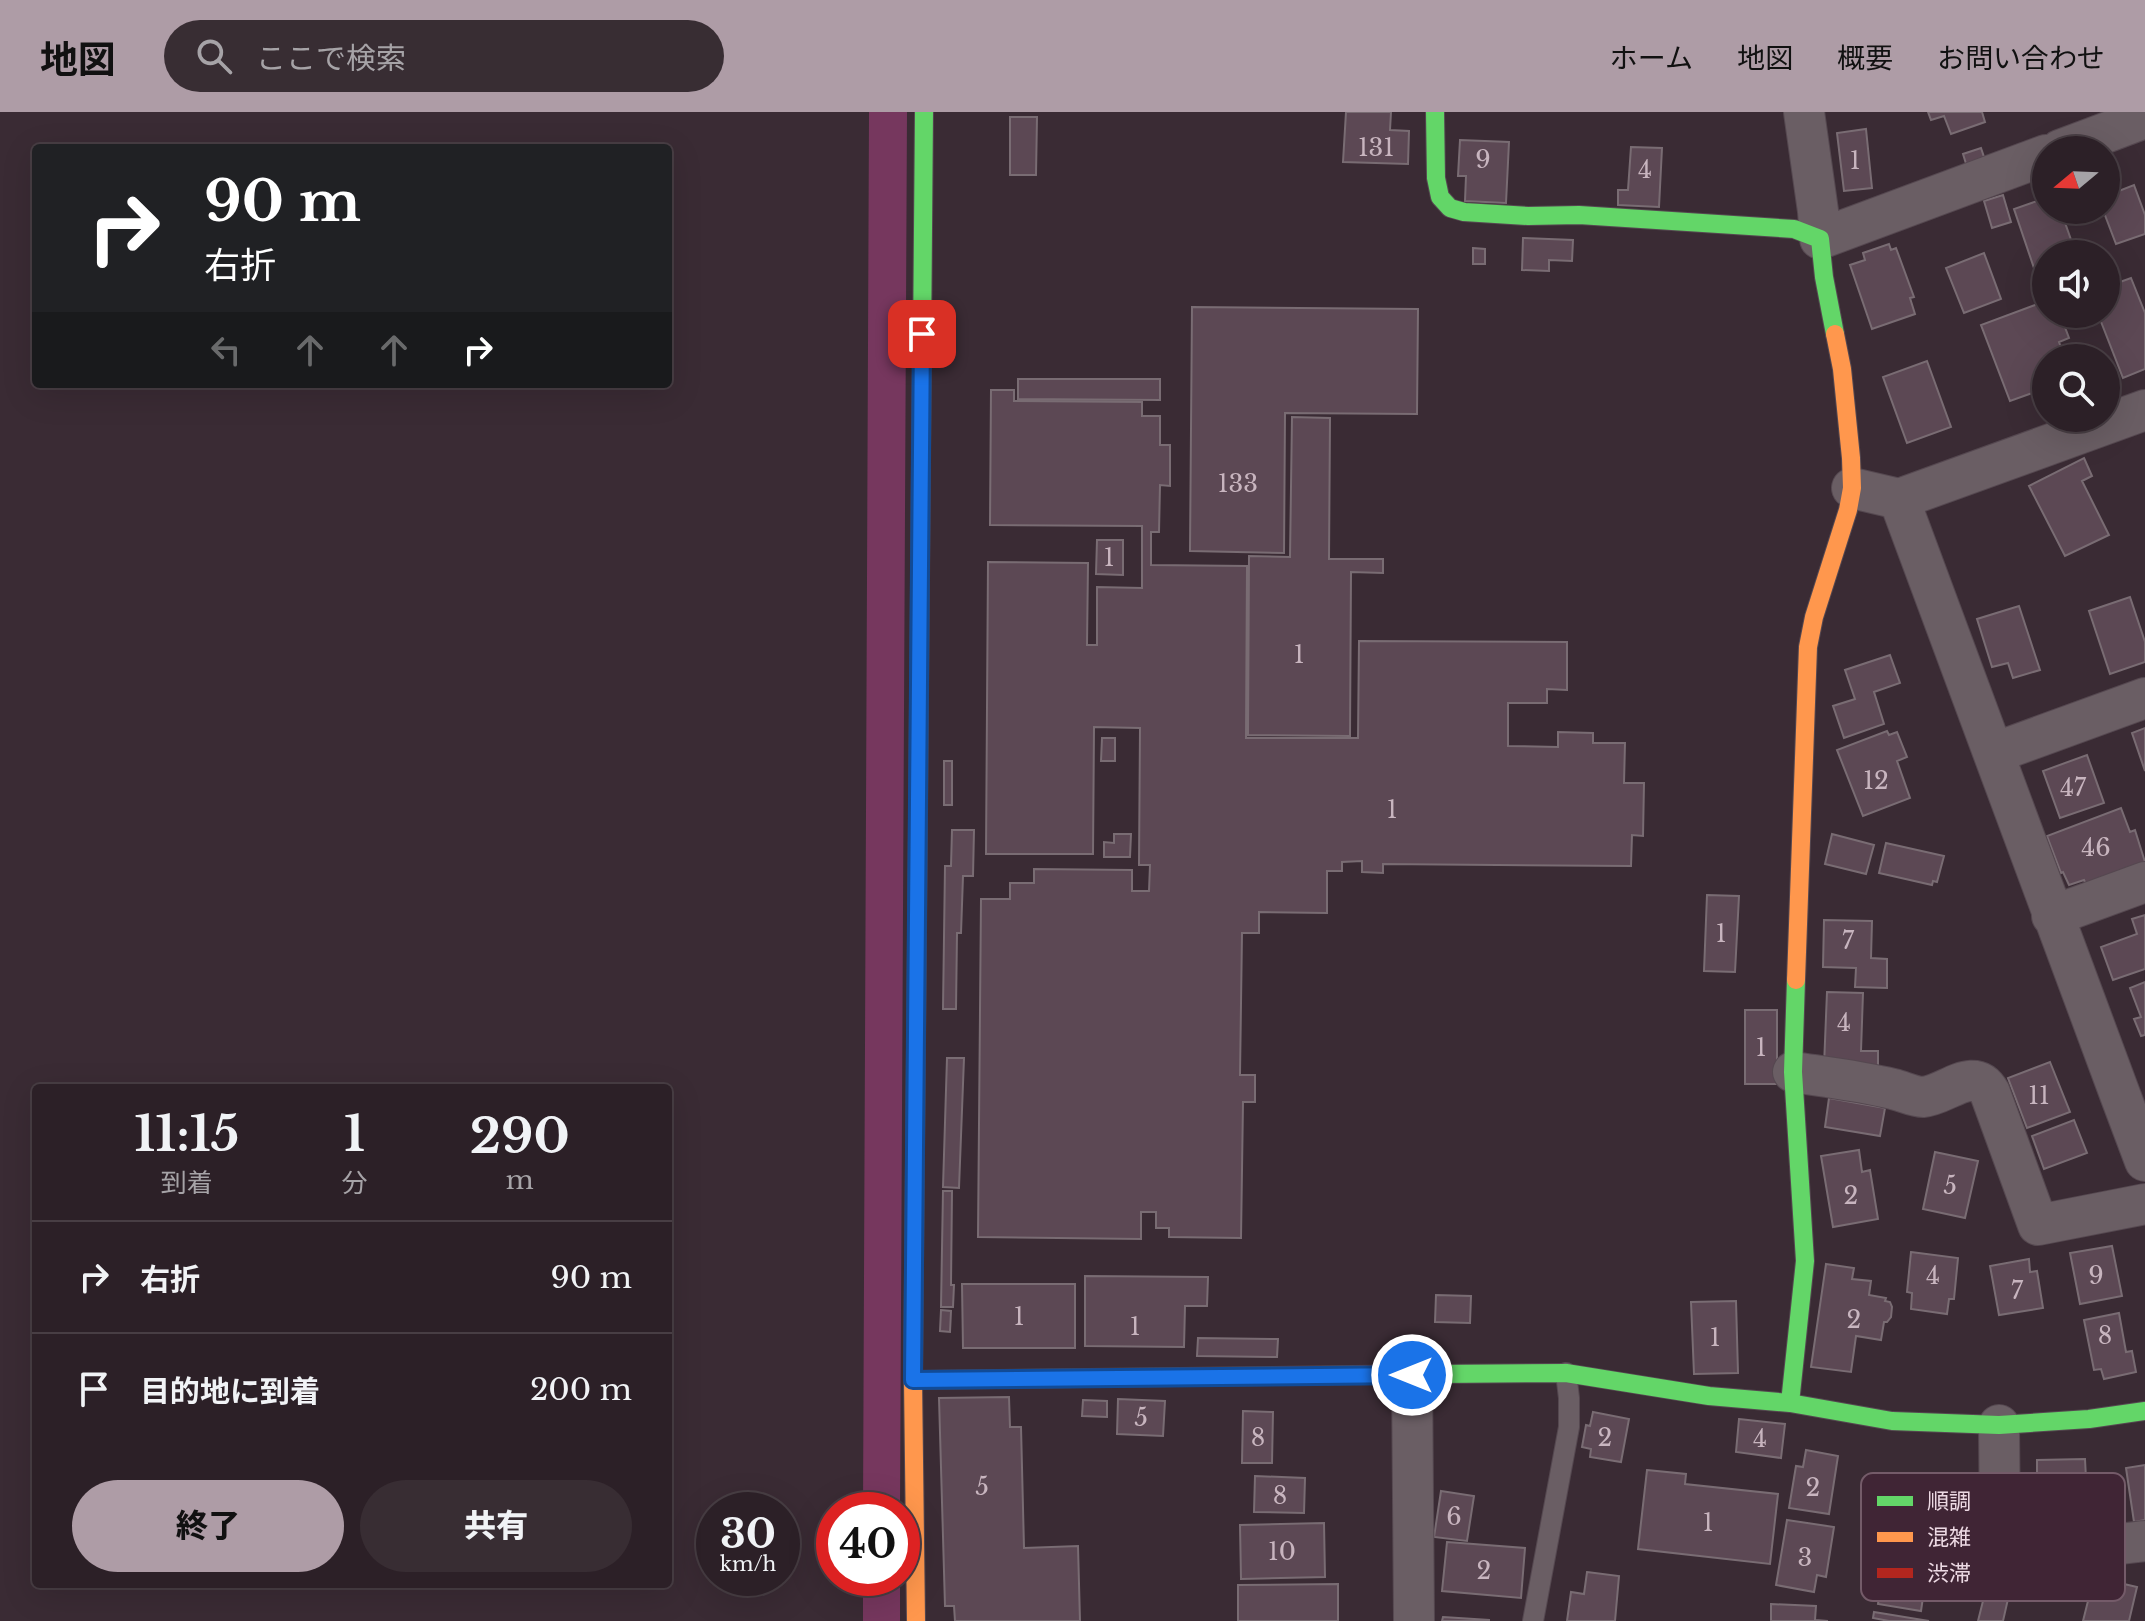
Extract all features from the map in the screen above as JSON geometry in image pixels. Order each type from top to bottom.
[{"type":"street","points":[[916,1621],[913,1380],[924,112]]},
{"type":"street","points":[[1435,112],[1436,178],[1440,197],[1450,208],[1464,212],[1579,215],[1794,229],[1820,239],[2032,160]]},
{"type":"street","points":[[1790,1403],[1805,1261],[1793,1072],[1808,647],[1852,488],[1842,369],[1824,277],[1804,112]]},
{"type":"street","points":[[2097,136],[2145,118]]},
{"type":"street","points":[[1852,488],[1899,499],[2145,410]]},
{"type":"street","points":[[1899,499],[2052,916],[2129,1072],[2145,1161]]},
{"type":"street","points":[[1994,753],[2145,698]]},
{"type":"street","points":[[2052,916],[2145,882]]},
{"type":"street","points":[[1793,1072],[1923,1097],[1978,1080],[1985,1084],[1990,1093],[2038,1225],[2145,1204]]},
{"type":"street","points":[[913,1380],[1566,1373],[1709,1396],[1790,1403],[1892,1421],[1999,1425],[2089,1419],[2145,1411]]},
{"type":"street","points":[[1412,1375],[1414,1621]]},
{"type":"street","points":[[1999,1425],[1999,1473]]},
{"type":"street","points":[[2125,1543],[2145,1541]]},
{"type":"lane","points":[[1533,1621],[1569,1427],[1566,1373]]},
{"type":"shaded area","points":[[869,112],[907,112],[900,1492],[863,1492]]},
{"type":"shaded area","points":[[863,1596],[900,1596],[900,1621],[863,1621]]},
{"type":"building","points":[[1346,112],[1391,112],[1390,130],[1409,131],[1408,164],[1343,162]]},
{"type":"building","points":[[1928,112],[1982,112],[1985,122],[1951,134],[1944,116],[1931,120]]},
{"type":"building","points":[[1010,117],[1037,117],[1036,175],[1010,175]]},
{"type":"building","points":[[1866,129],[1872,188],[1844,191],[1837,133]]},
{"type":"building","points":[[1460,140],[1509,142],[1506,203],[1465,201],[1466,176],[1458,176]]},
{"type":"building","points":[[1631,147],[1662,148],[1659,207],[1618,205],[1618,190],[1628,190]]},
{"type":"building","points":[[1981,148],[1985,160],[1967,167],[1963,154]]},
{"type":"building","points":[[2134,185],[2145,215],[2145,234],[2120,243],[2114,240],[2108,224],[2120,224],[2120,190]]},
{"type":"building","points":[[2003,195],[2011,222],[1992,228],[1984,201]]},
{"type":"building","points":[[2032,203],[2032,224],[2065,224],[2071,240],[2032,240],[2032,262],[2014,209]]},
{"type":"building","points":[[1523,238],[1573,240],[1572,261],[1549,260],[1549,271],[1522,270]]},
{"type":"building","points":[[1889,244],[1891,250],[1896,248],[1914,297],[1910,298],[1915,314],[1872,329],[1850,265],[1865,260],[1863,253]]},
{"type":"building","points":[[1473,248],[1485,249],[1485,264],[1473,264]]},
{"type":"building","points":[[1984,253],[2001,299],[1964,313],[1946,268]]},
{"type":"building","points":[[2131,278],[2145,313],[2145,369],[2123,378],[2120,344],[2110,344],[2103,328],[2120,328],[2120,282]]},
{"type":"building","points":[[2032,306],[2032,328],[2065,328],[2069,338],[2060,344],[2032,344],[2032,393],[2010,401],[1981,325]]},
{"type":"building","points":[[1192,307],[1418,309],[1417,414],[1285,413],[1284,553],[1190,551]]},
{"type":"building","points":[[1927,361],[1951,427],[1907,443],[1883,377]]},
{"type":"building","points":[[1018,379],[1160,379],[1160,400],[1018,399]]},
{"type":"building","points":[[991,390],[1014,390],[1014,401],[1142,402],[1142,416],[1160,416],[1160,445],[1170,445],[1170,486],[1160,485],[1159,532],[1151,532],[1151,565],[1247,566],[1246,738],[1358,738],[1359,641],[1567,642],[1567,690],[1547,689],[1547,703],[1508,703],[1508,746],[1558,747],[1558,732],[1593,733],[1593,743],[1625,743],[1624,783],[1644,783],[1643,836],[1632,835],[1631,866],[1383,864],[1383,873],[1362,872],[1362,861],[1342,862],[1342,871],[1327,871],[1327,913],[1259,912],[1259,933],[1242,933],[1240,1075],[1255,1075],[1255,1102],[1243,1102],[1241,1238],[1169,1237],[1169,1228],[1156,1228],[1156,1212],[1141,1212],[1141,1239],[978,1237],[981,899],[1010,899],[1010,883],[1034,883],[1034,869],[1132,870],[1132,891],[1149,891],[1150,865],[1139,865],[1140,728],[1094,727],[1093,854],[986,854],[988,562],[1088,563],[1087,645],[1097,645],[1097,587],[1142,588],[1142,526],[990,525]]},
{"type":"building","points":[[1292,417],[1330,418],[1329,559],[1383,559],[1383,573],[1351,572],[1350,736],[1248,735],[1249,556],[1290,557]]},
{"type":"building","points":[[2084,458],[2092,476],[2082,481],[2109,535],[2065,556],[2029,486]]},
{"type":"building","points":[[1097,540],[1123,540],[1123,575],[1096,574]]},
{"type":"building","points":[[2130,597],[2145,642],[2145,662],[2110,674],[2089,611]]},
{"type":"building","points":[[2019,606],[2040,670],[2013,678],[2008,663],[1992,667],[1977,619]]},
{"type":"building","points":[[1890,655],[1900,683],[1874,692],[1884,724],[1844,738],[1833,706],[1855,699],[1845,670]]},
{"type":"building","points":[[2145,728],[2145,771],[2132,733]]},
{"type":"building","points":[[1887,731],[1889,735],[1897,732],[1907,757],[1897,761],[1910,798],[1863,816],[1837,750]]},
{"type":"building","points":[[1102,738],[1115,738],[1115,761],[1101,761]]},
{"type":"building","points":[[2087,755],[2104,803],[2060,818],[2043,771]]},
{"type":"building","points":[[944,761],[952,761],[952,805],[944,805]]},
{"type":"building","points":[[2121,808],[2130,832],[2135,830],[2145,862],[2086,884],[2084,880],[2069,885],[2047,836]]},
{"type":"building","points":[[952,830],[974,830],[973,876],[963,876],[961,933],[957,933],[956,1009],[943,1009],[945,866],[951,866]]},
{"type":"building","points":[[1114,834],[1131,834],[1130,857],[1104,857],[1104,842],[1114,843]]},
{"type":"building","points":[[1832,834],[1874,845],[1866,874],[1825,864]]},
{"type":"building","points":[[1886,843],[1944,856],[1937,882],[1933,881],[1932,885],[1879,873]]},
{"type":"building","points":[[1707,895],[1739,896],[1735,972],[1704,971]]},
{"type":"building","points":[[2145,915],[2145,969],[2113,980],[2101,947],[2137,934],[2132,919]]},
{"type":"building","points":[[1824,920],[1872,921],[1871,958],[1887,959],[1887,988],[1855,987],[1856,968],[1823,967]]},
{"type":"building","points":[[2145,982],[2145,1035],[2141,1036],[2134,1019],[2141,1017],[2130,988]]},
{"type":"building","points":[[1827,992],[1863,993],[1861,1051],[1878,1051],[1878,1076],[1824,1066]]},
{"type":"building","points":[[1745,1010],[1777,1010],[1777,1084],[1745,1084]]},
{"type":"building","points":[[947,1058],[964,1058],[959,1188],[943,1187]]},
{"type":"building","points":[[2050,1062],[2070,1112],[2027,1128],[2008,1078]]},
{"type":"building","points":[[1829,1098],[1885,1108],[1880,1136],[1825,1127]]},
{"type":"building","points":[[2074,1120],[2087,1153],[2044,1169],[2032,1136]]},
{"type":"building","points":[[1859,1150],[1862,1172],[1870,1170],[1878,1219],[1833,1227],[1821,1156]]},
{"type":"building","points":[[1935,1152],[1978,1161],[1965,1218],[1923,1209]]},
{"type":"building","points":[[943,1191],[952,1191],[953,1307],[941,1307]]},
{"type":"building","points":[[2112,1246],[2122,1296],[2080,1304],[2070,1253]]},
{"type":"building","points":[[1911,1252],[1958,1258],[1954,1299],[1949,1299],[1947,1314],[1911,1309],[1912,1293],[1907,1292]]},
{"type":"building","points":[[2029,1259],[2030,1272],[2037,1271],[2043,1308],[1999,1315],[1990,1266]]},
{"type":"building","points":[[1826,1264],[1854,1268],[1852,1279],[1871,1281],[1869,1295],[1886,1298],[1885,1301],[1890,1302],[1892,1307],[1891,1317],[1884,1322],[1881,1340],[1856,1336],[1851,1372],[1811,1367]]},
{"type":"building","points":[[1085,1276],[1208,1277],[1207,1306],[1185,1306],[1184,1347],[1085,1346]]},
{"type":"building","points":[[962,1284],[1075,1284],[1075,1348],[963,1348]]},
{"type":"building","points":[[1436,1295],[1471,1296],[1470,1323],[1435,1322]]},
{"type":"building","points":[[1736,1301],[1738,1373],[1694,1374],[1691,1302]]},
{"type":"building","points":[[941,1310],[951,1311],[950,1332],[940,1331]]},
{"type":"building","points":[[2119,1313],[2126,1352],[2132,1351],[2136,1372],[2104,1379],[2101,1369],[2094,1370],[2084,1320]]},
{"type":"building","points":[[1198,1338],[1278,1339],[1277,1357],[1197,1356]]},
{"type":"building","points":[[1009,1397],[1010,1427],[1021,1427],[1024,1548],[1078,1546],[1080,1621],[955,1621],[954,1606],[945,1606],[939,1398]]},
{"type":"building","points":[[1118,1399],[1165,1401],[1163,1436],[1117,1434]]},
{"type":"building","points":[[1083,1400],[1107,1401],[1107,1417],[1082,1416]]},
{"type":"building","points":[[1243,1411],[1273,1412],[1272,1463],[1242,1463]]},
{"type":"building","points":[[1593,1412],[1629,1419],[1621,1462],[1590,1457],[1591,1449],[1582,1447],[1586,1425],[1590,1426]]},
{"type":"building","points":[[1739,1419],[1785,1424],[1781,1458],[1736,1452]]},
{"type":"building","points":[[1806,1450],[1838,1456],[1829,1514],[1789,1508],[1796,1466],[1803,1467]]},
{"type":"building","points":[[2085,1459],[2086,1473],[2037,1473],[2037,1460]]},
{"type":"building","points":[[2145,1465],[2145,1520],[2134,1522],[2126,1468]]},
{"type":"building","points":[[1647,1470],[1686,1474],[1685,1484],[1778,1494],[1770,1564],[1638,1549]]},
{"type":"building","points":[[1255,1476],[1305,1478],[1304,1513],[1254,1512]]},
{"type":"building","points":[[1441,1491],[1474,1496],[1467,1541],[1434,1537]]},
{"type":"building","points":[[1787,1520],[1834,1527],[1826,1577],[1817,1575],[1814,1592],[1776,1585]]},
{"type":"building","points":[[1324,1523],[1325,1577],[1241,1579],[1240,1525]]},
{"type":"building","points":[[1447,1542],[1525,1548],[1521,1598],[1442,1591]]},
{"type":"building","points":[[1587,1572],[1619,1576],[1615,1621],[1567,1621],[1571,1592],[1584,1594]]},
{"type":"building","points":[[1338,1584],[1338,1621],[1238,1621],[1238,1585]]},
{"type":"building","points":[[2125,1584],[2137,1587],[2129,1621],[2083,1621],[2088,1601],[2125,1601]]},
{"type":"building","points":[[1878,1601],[1922,1601],[1921,1611],[1878,1604]]},
{"type":"building","points":[[1983,1601],[2008,1601],[2003,1621],[1978,1621]]},
{"type":"building","points":[[1771,1604],[1816,1606],[1815,1620],[1828,1621],[1771,1621]]},
{"type":"building","points":[[1874,1612],[1929,1621],[1889,1621],[1873,1618]]},
{"type":"building","points":[[1443,1617],[1489,1620],[1489,1621],[1442,1621]]},
{"type":"traffic: fast","points":[[917,935],[924,112]]},
{"type":"traffic: fast","points":[[1435,112],[1436,178],[1440,197],[1450,208],[1464,212],[1528,216],[1579,215],[1794,229],[1820,239],[1835,334]]},
{"type":"traffic: fast","points":[[1790,1403],[1805,1261],[1793,1072],[1796,980]]},
{"type":"traffic: fast","points":[[1436,1374],[1566,1373],[1709,1396],[1790,1403],[1892,1421],[1999,1425],[2089,1419],[2145,1411]]},
{"type":"traffic: slow","points":[[1796,980],[1808,647],[1852,488],[1842,369],[1835,334]]},
{"type":"traffic: slow","points":[[916,1621],[913,1380],[917,935]]},
{"type":"traffic: jam","points":[[913,1380],[1436,1374]]},
{"type":"route","points":[[922,334],[913,1380],[1412,1375]]}]
